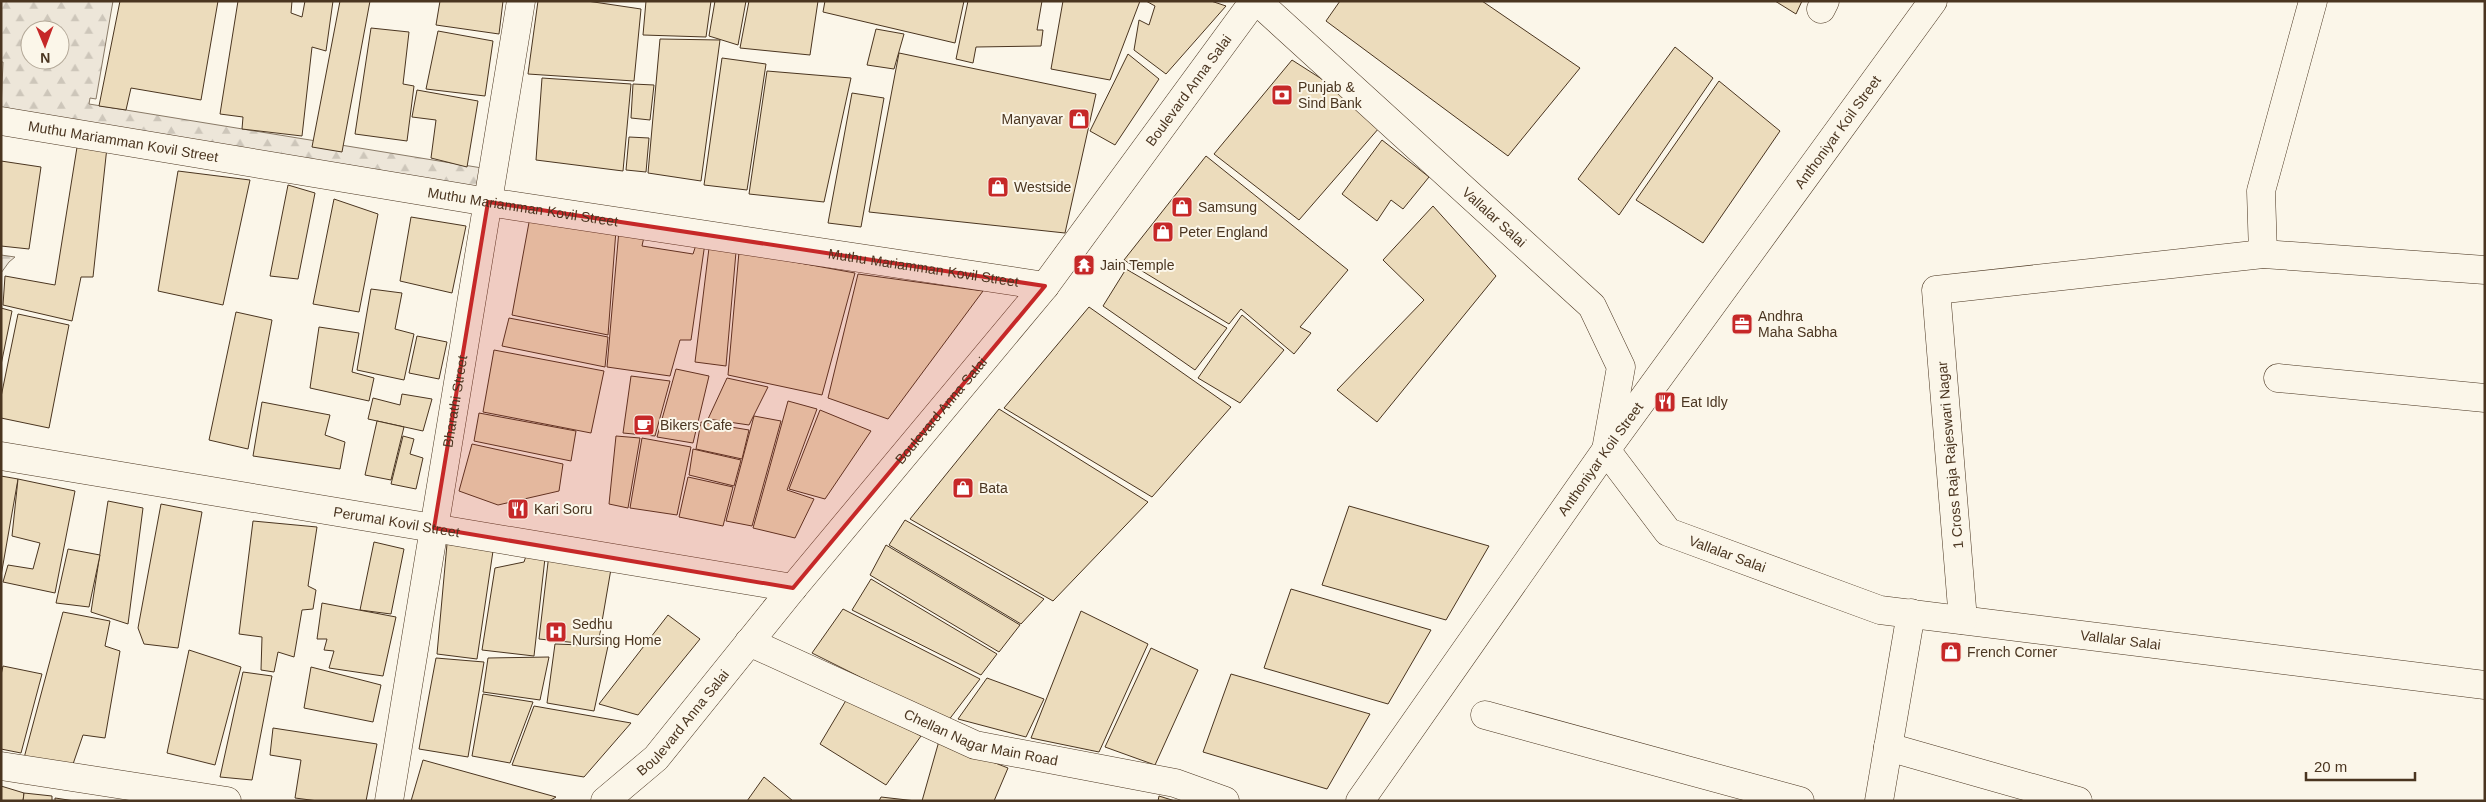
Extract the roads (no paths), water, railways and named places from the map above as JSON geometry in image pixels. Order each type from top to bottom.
[{"type":"street","name":"Bharathi Street","points":[[389,801],[521,1]]},
{"type":"street","name":"Boulevard Anna Salai","points":[[605,801],[656,758],[793,588],[1045,286],[1255,1]]},
{"type":"street","name":"Vallalar Salai","points":[[1255,1],[1592,306],[1621,367],[1606,450],[1668,532],[1880,610],[2485,685]]},
{"type":"street","name":"Anthoniyar Koil Street","points":[[1360,801],[1606,450],[1933,1]]},
{"type":"street","points":[[2313,1],[2261,191],[2263,254],[2485,270]]},
{"type":"street","name":"Muthu Mariamman Kovil Street","points":[[1,121],[488,202],[1045,286]]},
{"type":"street","name":"1 Cross Raja Rajeswari Nagar","points":[[1964,620],[1936,290],[2263,254]]},
{"type":"street","points":[[2278,378],[2485,398]]},
{"type":"street","name":"Perumal Kovil Street","points":[[1,456],[793,588]]},
{"type":"street","points":[[1879,801],[1911,614]]},
{"type":"street","name":"Chellan Nagar Main Road","points":[[749,642],[975,745],[1175,783],[1225,801]]},
{"type":"street","points":[[1484,715],[1800,801]]},
{"type":"street","points":[[1888,747],[2078,801]]},
{"type":"street","points":[[1,766],[227,801]]},
{"type":"place","name":"Punjab & Sind Bank","points":[[1282,95]]},
{"type":"place","name":"Manyavar","points":[[1079,119]]},
{"type":"place","name":"Westside","points":[[998,187]]},
{"type":"place","name":"Samsung","points":[[1182,207]]},
{"type":"place","name":"Peter England","points":[[1163,232]]},
{"type":"place","name":"Jain Temple","points":[[1084,265]]},
{"type":"place","name":"Andhra Maha Sabha","points":[[1742,324]]},
{"type":"place","name":"Eat Idly","points":[[1665,402]]},
{"type":"place","name":"Bikers Cafe","points":[[644,425]]},
{"type":"place","name":"Bata","points":[[963,488]]},
{"type":"place","name":"Kari Soru","points":[[518,509]]},
{"type":"place","name":"Sedhu Nursing Home","points":[[556,632]]},
{"type":"place","name":"French Corner","points":[[1951,652]]}]
